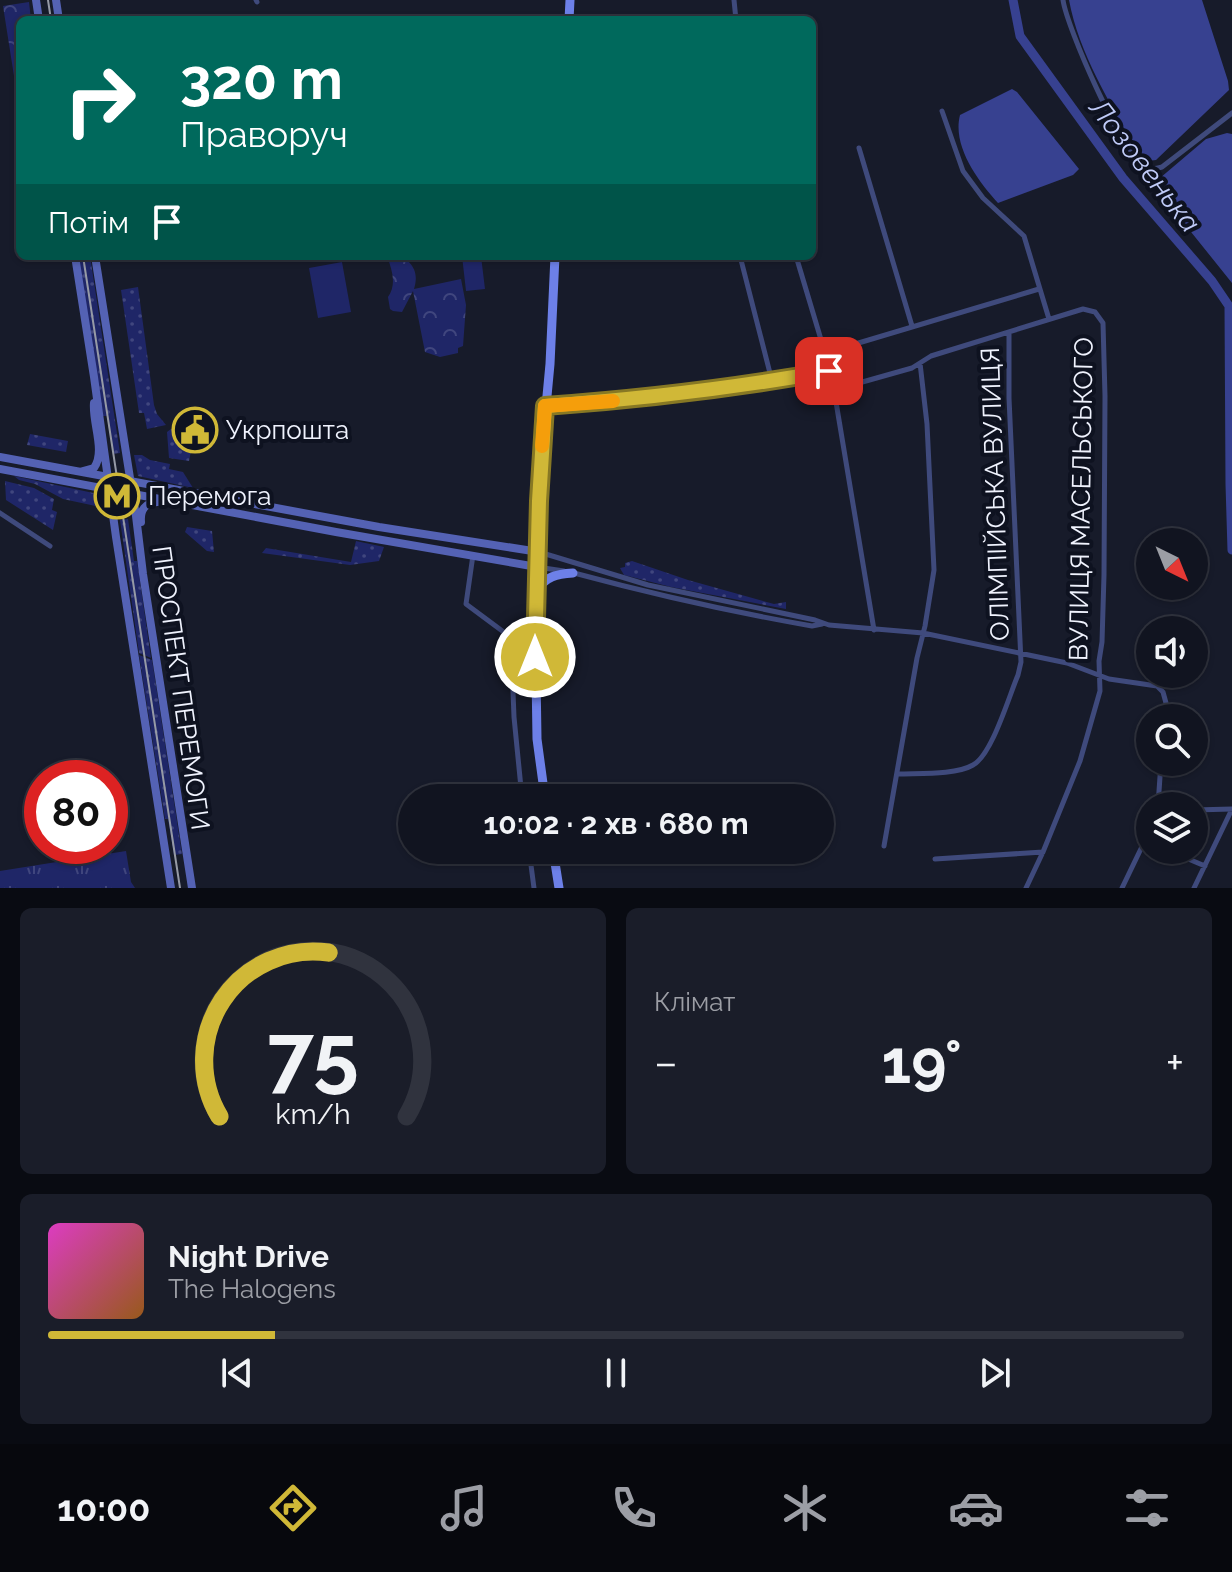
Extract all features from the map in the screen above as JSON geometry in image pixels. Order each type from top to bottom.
[{"type":"highway","points":[[543,784],[537,739],[536,591],[555,260]]},
{"type":"highway","points":[[536,591],[548,578],[573,573]]},
{"type":"highway","points":[[555,864],[559,888]]},
{"type":"main road","name":"ПРОСПЕКТ ПЕРЕМОГИ","points":[[76,260],[171,888]]},
{"type":"main road","name":"ПРОСПЕКТ ПЕРЕМОГИ","points":[[96,260],[192,888]]},
{"type":"main road","points":[[80,472],[94,468],[99,458],[93,413],[95,386]]},
{"type":"main road","points":[[0,457],[390,529],[539,552]]},
{"type":"main road","points":[[0,469],[537,567]]},
{"type":"main road","points":[[143,574],[146,568],[141,512],[151,503],[177,503]]},
{"type":"street","points":[[1063,0],[1070,28],[1091,76],[1124,140],[1139,163],[1146,168],[1154,170],[1162,167],[1232,113]]},
{"type":"street","points":[[834,390],[912,368],[931,356],[1049,319],[1024,236],[983,198],[963,171],[942,111]]},
{"type":"street","points":[[859,148],[912,326]]},
{"type":"street","points":[[741,260],[772,381]]},
{"type":"street","points":[[797,260],[834,390],[874,630]]},
{"type":"street","points":[[825,353],[1039,289]]},
{"type":"street","name":"ВУЛИЦЯ МАСЕЛЬСЬКОГО","points":[[1026,888],[1080,761],[1097,705],[1103,631],[1103,323],[1089,309],[1049,319]]},
{"type":"street","name":"ОЛІМПІЙСЬКА ВУЛИЦЯ","points":[[898,774],[960,770],[979,761],[988,749],[1018,675],[1022,654],[1009,398],[1009,332]]},
{"type":"street","points":[[884,846],[934,570],[927,424],[920,363]]},
{"type":"street","points":[[545,406],[612,401],[829,371]]},
{"type":"street","points":[[0,513],[50,546]]},
{"type":"street","points":[[539,552],[648,585],[823,624]]},
{"type":"street","points":[[473,555],[466,604],[511,641],[521,784]]},
{"type":"street","points":[[537,567],[738,613],[812,626],[823,624],[923,633],[1067,663],[1099,677],[1160,688],[1166,704]]},
{"type":"street","points":[[604,581],[606,573]]},
{"type":"street","points":[[1194,888],[1232,809],[1208,810]]},
{"type":"street","points":[[935,859],[1043,852]]},
{"type":"street","points":[[1122,888],[1136,863]]},
{"type":"street","points":[[531,864],[534,888]]},
{"type":"street","points":[[1200,864],[1205,866]]},
{"type":"green space","points":[[29,2],[31,16],[16,16],[16,89],[3,6]]},
{"type":"green space","points":[[79,260],[91,260],[120,453],[113,454],[107,416],[103,416]]},
{"type":"green space","points":[[389,260],[412,260],[408,261],[416,275],[414,289],[461,279],[466,305],[463,346],[458,348],[458,353],[440,357],[425,352],[413,291],[402,312],[390,309]]},
{"type":"green space","points":[[462,260],[481,260],[485,289],[466,291]]},
{"type":"green space","points":[[342,262],[351,312],[318,318],[309,268]]},
{"type":"green space","points":[[138,287],[154,405],[166,425],[147,429],[144,413],[139,413],[121,290]]},
{"type":"green space","points":[[171,429],[193,441],[189,461],[169,458],[167,432]]},
{"type":"green space","points":[[30,434],[68,441],[66,452],[27,445]]},
{"type":"green space","points":[[134,455],[170,464],[169,469],[183,472],[193,488],[138,476]]},
{"type":"green space","points":[[14,476],[98,494],[105,508],[63,499]]},
{"type":"green space","points":[[5,481],[34,488],[54,499],[52,510],[57,512],[53,530],[6,500]]},
{"type":"green space","points":[[128,519],[151,658],[139,653],[120,520]]},
{"type":"green space","points":[[187,527],[212,531],[214,552],[207,551],[185,532]]},
{"type":"green space","points":[[356,541],[384,547],[379,561],[350,565],[262,553],[266,548],[351,562]]},
{"type":"green space","points":[[632,561],[774,604],[786,602],[786,609],[624,575],[620,568]]},
{"type":"green space","points":[[139,655],[152,660],[182,854],[174,855],[168,819],[165,819]]},
{"type":"green space","points":[[128,863],[135,888],[0,888],[0,871],[44,864]]},
{"type":"shaded area","points":[[1069,0],[1202,0],[1229,90],[1156,160],[1148,161],[1136,150],[1096,77],[1080,39]]},
{"type":"shaded area","points":[[1012,89],[1079,169],[1073,175],[998,203],[982,184],[963,151],[960,115]]},
{"type":"shaded area","points":[[1232,134],[1232,283],[1163,197],[1160,178],[1206,139]]},
{"type":"waterway","name":"Лозовенька","points":[[1013,0],[1020,36],[1123,178],[1212,281],[1229,306],[1232,550]]},
{"type":"tram line","points":[[48,0],[50,16]]},
{"type":"tram line","points":[[84,260],[180,888]]},
{"type":"slow traffic","points":[[542,446],[545,406],[613,401]]},
{"type":"place","name":"Укрпошта","points":[[195,430]]},
{"type":"place","name":"Перемога","points":[[117,496]]},
{"type":"route","points":[[535,657],[545,406],[612,401],[829,371]]}]
